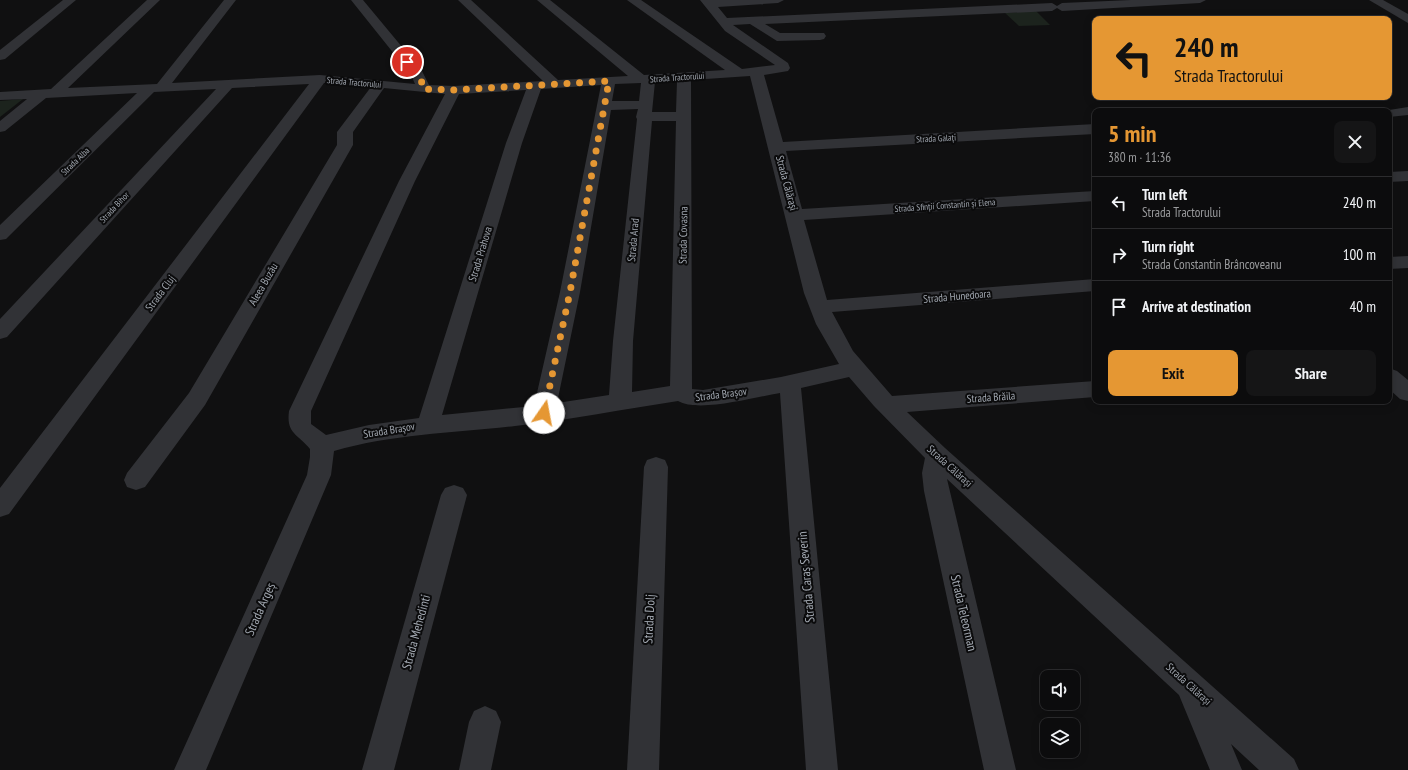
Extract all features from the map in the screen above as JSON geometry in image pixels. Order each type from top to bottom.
[{"type":"street","points":[[0,56],[70,0]]},
{"type":"street","points":[[0,128],[49,93],[154,0]]},
{"type":"street","name":"Strada Alba","points":[[0,235],[156,86],[230,0]]},
{"type":"street","points":[[357,0],[417,74],[422,83],[423,89]]},
{"type":"street","points":[[464,0],[555,84]]},
{"type":"street","points":[[543,0],[645,79]]},
{"type":"street","points":[[633,0],[747,73]]},
{"type":"street","points":[[707,2],[778,0]]},
{"type":"street","points":[[707,2],[724,22],[1200,0]]},
{"type":"street","points":[[1375,0],[1408,19]]},
{"type":"street","points":[[753,21],[777,37],[820,36]]},
{"type":"street","name":"Strada Tractorului","points":[[0,96],[156,86],[320,79],[344,80],[423,89],[454,90],[747,73],[779,70],[783,66],[733,32],[724,22]]},
{"type":"street","name":"Strada Călărași","points":[[747,73],[777,147],[795,215],[806,269],[819,306],[835,340],[854,368],[887,405],[937,455],[1284,770]]},
{"type":"street","name":"Strada Covasna","points":[[681,393],[684,76]]},
{"type":"street","name":"Strada Cluj","points":[[0,507],[320,79]]},
{"type":"street","name":"Strada Arad","points":[[620,400],[623,341],[632,256],[644,111],[645,79]]},
{"type":"street","points":[[544,413],[570,292],[609,81]]},
{"type":"street","name":"Strada Bihor","points":[[0,332],[229,83]]},
{"type":"street","name":"Aleea Buzău","points":[[136,480],[176,429],[197,398],[345,145],[346,132],[380,84]]},
{"type":"street","name":"Strada Prahova","points":[[428,425],[514,143],[535,85]]},
{"type":"street","points":[[320,446],[315,439],[300,428],[298,421],[300,411],[407,181],[454,90]]},
{"type":"street","points":[[605,106],[684,116]]},
{"type":"street","points":[[1392,113],[1408,112]]},
{"type":"street","name":"Strada Galați","points":[[777,147],[1092,129]]},
{"type":"street","points":[[1392,177],[1408,176]]},
{"type":"street","name":"Strada Sfinții Constantin și Elena","points":[[795,215],[1092,196]]},
{"type":"street","points":[[1392,263],[1408,262]]},
{"type":"street","name":"Strada Hunedoara","points":[[819,306],[1092,285]]},
{"type":"street","name":"Strada Brașov","points":[[320,446],[365,434],[428,425],[544,413],[620,400],[681,393],[688,397],[703,398],[790,383],[854,368]]},
{"type":"street","points":[[1392,379],[1408,393]]},
{"type":"street","name":"Strada Caraș Severin","points":[[790,383],[822,770]]},
{"type":"street","name":"Strada Brăila","points":[[887,405],[1092,389]]},
{"type":"street","name":"Strada Argeș","points":[[190,770],[319,475],[322,457],[320,446]]},
{"type":"street","name":"Strada Teleorman","points":[[937,455],[934,473],[936,491],[1000,770]]},
{"type":"street","name":"Strada Dolj","points":[[643,770],[656,468]]},
{"type":"street","name":"Strada Mehedinti","points":[[378,770],[454,495]]},
{"type":"street","points":[[1190,685],[1226,770]]},
{"type":"street","points":[[475,770],[485,722]]},
{"type":"shaded area","points":[[1036,11],[1050,25],[1019,26],[1005,13]]},
{"type":"shaded area","points":[[23,99],[0,117],[0,101]]},
{"type":"route","points":[[407,62],[421,79],[423,89],[454,90],[609,81],[570,292],[544,413]]}]
